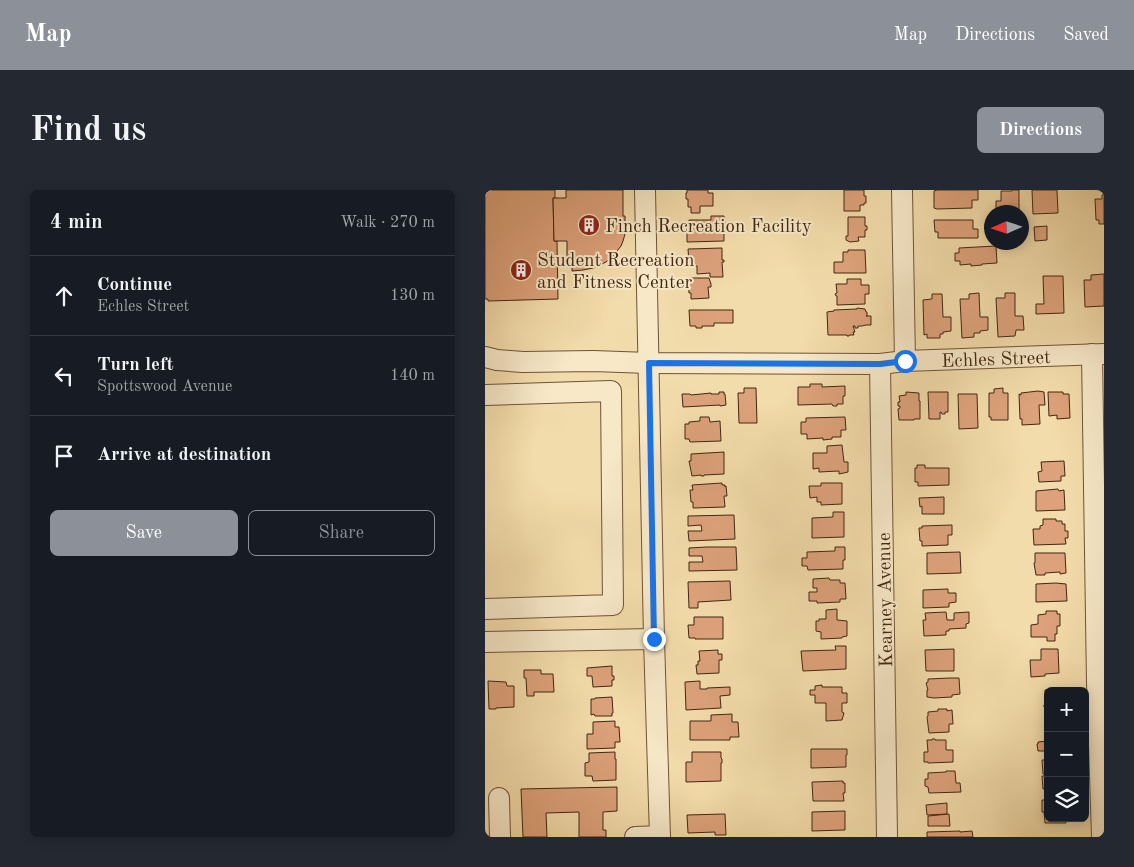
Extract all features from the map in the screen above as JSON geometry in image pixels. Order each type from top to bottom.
[{"type":"street","points":[[635,837],[660,836],[645,190]]},
{"type":"street","points":[[902,190],[905,361]]},
{"type":"street","points":[[1098,354],[1102,837]]},
{"type":"street","name":"Echles Street","points":[[485,357],[523,362],[880,364],[905,361],[1098,354]]},
{"type":"street","name":"Kearney Avenue","points":[[880,364],[887,837]]},
{"type":"street","points":[[485,395],[611,391],[613,596],[613,605],[485,609]]},
{"type":"street","points":[[485,642],[654,639]]},
{"type":"street","points":[[499,798],[500,837]]},
{"type":"building","name":"Student Recreation and Fitness Center","points":[[485,190],[555,190],[555,198],[553,198],[554,241],[557,241],[558,299],[488,301],[488,299],[485,299]]},
{"type":"building","name":"Finch Recreation Facility","points":[[566,190],[623,190],[625,234],[623,241],[613,256],[606,262],[593,268],[572,271],[572,261],[567,262],[567,241],[554,241],[553,198],[566,198]]},
{"type":"building","points":[[687,190],[708,190],[708,193],[713,193],[713,206],[700,206],[700,213],[691,213],[691,207],[688,207],[688,199],[686,199]]},
{"type":"building","points":[[844,190],[864,190],[866,203],[860,205],[860,211],[844,211]]},
{"type":"building","points":[[978,190],[978,200],[972,200],[972,208],[937,209],[934,208],[934,191]]},
{"type":"building","points":[[1019,190],[1019,205],[996,205],[996,201],[1001,201],[1001,191]]},
{"type":"building","points":[[1032,190],[1057,190],[1058,213],[1033,214]]},
{"type":"building","points":[[1102,195],[1104,195],[1104,224],[1099,224],[1099,220],[1096,220],[1095,199],[1102,199]]},
{"type":"building","points":[[711,216],[724,216],[726,232],[724,232],[724,241],[687,242],[689,220],[711,220]]},
{"type":"building","points":[[848,217],[865,217],[867,230],[865,230],[865,237],[858,237],[859,241],[850,242],[846,240],[846,236],[848,236]]},
{"type":"building","points":[[934,220],[973,220],[973,229],[978,229],[978,238],[938,238],[938,232],[935,232]]},
{"type":"building","points":[[1047,226],[1047,240],[1035,241],[1034,227]]},
{"type":"building","points":[[984,247],[984,250],[996,250],[997,263],[971,266],[971,264],[960,265],[960,261],[955,261],[955,253],[959,253],[959,248]]},
{"type":"building","points":[[722,248],[722,260],[724,260],[722,262],[723,277],[710,277],[710,273],[697,274],[697,266],[693,266],[693,262],[689,262],[688,249]]},
{"type":"building","points":[[848,250],[865,250],[866,273],[834,273],[834,262],[843,262],[843,252],[848,252]]},
{"type":"building","points":[[1104,274],[1104,306],[1085,307],[1084,280],[1091,280],[1091,275]]},
{"type":"building","points":[[1043,276],[1063,276],[1064,313],[1036,314],[1036,304],[1044,304]]},
{"type":"building","points":[[688,278],[709,278],[711,287],[708,287],[709,298],[691,299]]},
{"type":"building","points":[[847,279],[861,279],[861,285],[869,285],[869,294],[865,294],[865,304],[837,305],[836,284],[847,284]]},
{"type":"building","points":[[979,293],[980,317],[988,317],[988,330],[974,333],[974,337],[962,338],[960,299],[969,299],[969,294]]},
{"type":"building","points":[[1005,293],[1015,293],[1015,316],[1023,316],[1024,330],[1016,330],[1015,336],[998,337],[996,298],[1005,298]]},
{"type":"building","points":[[932,294],[942,294],[943,317],[951,317],[951,331],[943,332],[943,334],[940,334],[940,338],[927,338],[927,334],[924,335],[923,300],[932,299]]},
{"type":"building","points":[[857,308],[865,309],[867,316],[871,316],[871,325],[858,326],[858,328],[853,326],[854,335],[828,335],[827,312]]},
{"type":"building","points":[[689,310],[733,310],[733,323],[714,323],[714,326],[696,328],[696,326],[690,326]]},
{"type":"building","points":[[810,384],[822,384],[822,387],[845,386],[843,404],[837,404],[837,406],[832,404],[798,405],[798,387],[810,387]]},
{"type":"building","points":[[744,388],[756,388],[757,423],[739,423],[738,393],[744,393]]},
{"type":"building","points":[[1003,388],[1003,393],[1008,393],[1008,420],[991,420],[991,417],[989,417],[989,393],[994,393],[994,389]]},
{"type":"building","points":[[719,392],[724,392],[726,405],[683,407],[682,394],[719,394]]},
{"type":"building","points":[[906,392],[919,393],[920,419],[899,420],[899,396],[906,395]]},
{"type":"building","points":[[928,392],[948,392],[948,412],[942,414],[940,412],[940,419],[929,419]]},
{"type":"building","points":[[1044,392],[1045,405],[1039,405],[1040,424],[1022,425],[1019,394]]},
{"type":"building","points":[[1048,392],[1069,394],[1070,418],[1057,419],[1057,415],[1049,416]]},
{"type":"building","points":[[958,394],[977,394],[978,428],[959,429]]},
{"type":"building","points":[[700,417],[709,417],[710,422],[720,421],[721,441],[690,442],[689,439],[685,439],[685,424],[700,421]]},
{"type":"building","points":[[845,417],[846,430],[841,430],[841,437],[823,440],[823,438],[807,439],[807,434],[801,434],[801,422],[806,422],[806,418]]},
{"type":"building","points":[[842,445],[844,462],[848,462],[848,472],[839,474],[839,471],[819,472],[819,468],[813,469],[813,453],[827,453],[827,446]]},
{"type":"building","points":[[724,452],[724,474],[692,476],[689,461],[691,461],[691,454]]},
{"type":"building","points":[[1064,461],[1065,476],[1061,476],[1061,481],[1039,482],[1038,472],[1042,471],[1041,462]]},
{"type":"building","points":[[917,465],[925,465],[925,468],[949,468],[949,485],[918,486],[918,482],[915,482],[915,468],[917,468]]},
{"type":"building","points":[[722,483],[722,485],[726,486],[727,496],[724,496],[725,507],[693,508],[690,490],[693,490],[692,485]]},
{"type":"building","points":[[821,483],[842,483],[842,504],[821,505],[821,502],[817,502],[817,497],[810,498],[809,486],[821,486]]},
{"type":"building","points":[[1058,489],[1059,491],[1064,490],[1065,510],[1036,511],[1036,491]]},
{"type":"building","points":[[944,497],[944,514],[922,514],[919,498]]},
{"type":"building","points":[[833,512],[844,512],[844,537],[812,538],[812,518],[833,517]]},
{"type":"building","points":[[734,515],[735,539],[689,541],[688,531],[702,531],[701,525],[688,526],[688,516]]},
{"type":"building","points":[[1043,519],[1056,519],[1056,521],[1062,521],[1062,524],[1065,524],[1065,531],[1068,531],[1068,538],[1065,538],[1066,544],[1034,545],[1033,529],[1040,529],[1040,526],[1043,525]]},
{"type":"building","points":[[952,525],[952,535],[948,535],[948,545],[922,546],[919,528],[922,528],[922,526]]},
{"type":"building","points":[[736,547],[737,570],[689,571],[689,562],[703,562],[702,556],[689,556],[689,548]]},
{"type":"building","points":[[835,547],[845,547],[843,569],[808,570],[807,566],[802,566],[802,558],[807,558],[807,552],[835,551]]},
{"type":"building","points":[[960,552],[961,573],[927,574],[927,553]]},
{"type":"building","points":[[1035,553],[1065,553],[1066,573],[1036,575]]},
{"type":"building","points":[[829,578],[830,580],[840,580],[840,583],[845,583],[846,599],[840,599],[840,602],[817,603],[817,601],[809,601],[809,592],[817,592],[817,588],[813,588],[813,579]]},
{"type":"building","points":[[730,581],[731,600],[698,602],[698,608],[689,608],[688,582]]},
{"type":"building","points":[[1036,584],[1066,584],[1067,601],[1036,602]]},
{"type":"building","points":[[948,589],[948,593],[956,593],[956,602],[949,603],[949,607],[923,608],[923,590]]},
{"type":"building","points":[[837,609],[837,620],[847,621],[847,636],[821,639],[821,632],[816,631],[816,621],[826,619],[826,610]]},
{"type":"building","points":[[1046,611],[1057,611],[1057,614],[1060,614],[1060,626],[1057,626],[1055,641],[1047,641],[1047,637],[1031,637],[1031,625],[1038,624],[1038,615],[1046,614]]},
{"type":"building","points":[[946,612],[947,620],[954,620],[954,613],[969,612],[969,623],[966,624],[966,628],[949,629],[949,631],[946,631],[946,635],[924,636],[923,620],[926,620],[925,613]]},
{"type":"building","points":[[694,617],[723,617],[723,639],[689,638],[688,625],[694,625]]},
{"type":"building","points":[[835,646],[846,646],[846,669],[803,671],[801,651],[836,650]]},
{"type":"building","points":[[954,649],[954,671],[926,671],[925,650]]},
{"type":"building","points":[[1041,649],[1058,649],[1059,673],[1031,677],[1030,660],[1041,660]]},
{"type":"building","points":[[718,650],[718,654],[722,654],[722,660],[719,660],[719,673],[697,674],[696,665],[700,661],[699,651]]},
{"type":"building","points":[[612,666],[614,680],[612,680],[612,686],[593,687],[592,676],[587,676],[587,668]]},
{"type":"building","points":[[524,670],[541,670],[541,674],[553,674],[554,692],[534,692],[534,696],[527,696]]},
{"type":"building","points":[[959,678],[960,694],[952,695],[952,697],[927,697],[926,683],[928,679]]},
{"type":"building","points":[[488,681],[506,682],[507,686],[514,686],[514,707],[489,709]]},
{"type":"building","points":[[700,681],[700,689],[730,687],[730,695],[720,696],[721,708],[686,710],[685,682]]},
{"type":"building","points":[[822,685],[822,687],[842,687],[842,693],[847,693],[847,703],[842,703],[842,712],[844,713],[842,720],[826,721],[826,703],[815,703],[815,695],[810,695],[810,690],[815,690],[815,686]]},
{"type":"building","points":[[612,697],[612,716],[591,715],[591,699]]},
{"type":"building","points":[[938,709],[952,710],[953,724],[949,724],[949,732],[929,733],[928,712],[938,711]]},
{"type":"building","points":[[732,714],[732,722],[738,722],[739,737],[730,737],[730,740],[690,740],[690,721],[711,721],[711,715]]},
{"type":"building","points":[[615,721],[615,727],[619,727],[620,742],[615,742],[615,748],[587,749],[587,734],[593,734],[593,722]]},
{"type":"building","points":[[927,740],[946,740],[946,750],[953,750],[953,762],[924,762],[924,752],[928,752]]},
{"type":"building","points":[[1044,741],[1044,751],[1038,751],[1038,742]]},
{"type":"building","points":[[811,749],[847,749],[846,767],[811,768]]},
{"type":"building","points":[[615,752],[616,780],[593,781],[592,776],[585,776],[585,763],[589,762],[589,753]]},
{"type":"building","points":[[692,752],[721,752],[721,781],[686,782],[686,762],[692,762]]},
{"type":"building","points":[[1042,760],[1044,760],[1044,774]]},
{"type":"building","points":[[955,771],[956,783],[960,783],[961,792],[929,793],[928,787],[925,786],[925,779],[928,779],[928,773]]},
{"type":"building","points":[[1042,776],[1044,776],[1044,789]]},
{"type":"building","points":[[843,781],[845,783],[844,801],[813,801],[812,782]]},
{"type":"building","points":[[617,787],[617,811],[603,812],[603,830],[606,830],[606,837],[579,837],[579,812],[546,813],[547,837],[523,837],[521,789]]},
{"type":"building","points":[[1042,800],[1044,800],[1044,812],[1042,812]]},
{"type":"building","points":[[947,803],[947,814],[927,815],[926,805]]},
{"type":"building","points":[[845,811],[845,830],[812,831],[812,812]]},
{"type":"building","points":[[725,814],[726,835],[715,835],[715,832],[688,833],[687,815]]},
{"type":"building","points":[[949,814],[950,826],[928,826],[928,816]]},
{"type":"building","points":[[1045,822],[1066,822],[1066,823]]},
{"type":"building","points":[[972,831],[973,837],[927,837],[927,832]]},
{"type":"place","name":"Finch Recreation Facility","points":[[589,225]]},
{"type":"place","name":"Student Recreation and Fitness Center","points":[[521,270]]},
{"type":"route","points":[[654,639],[649,363],[880,364],[905,361]]}]
